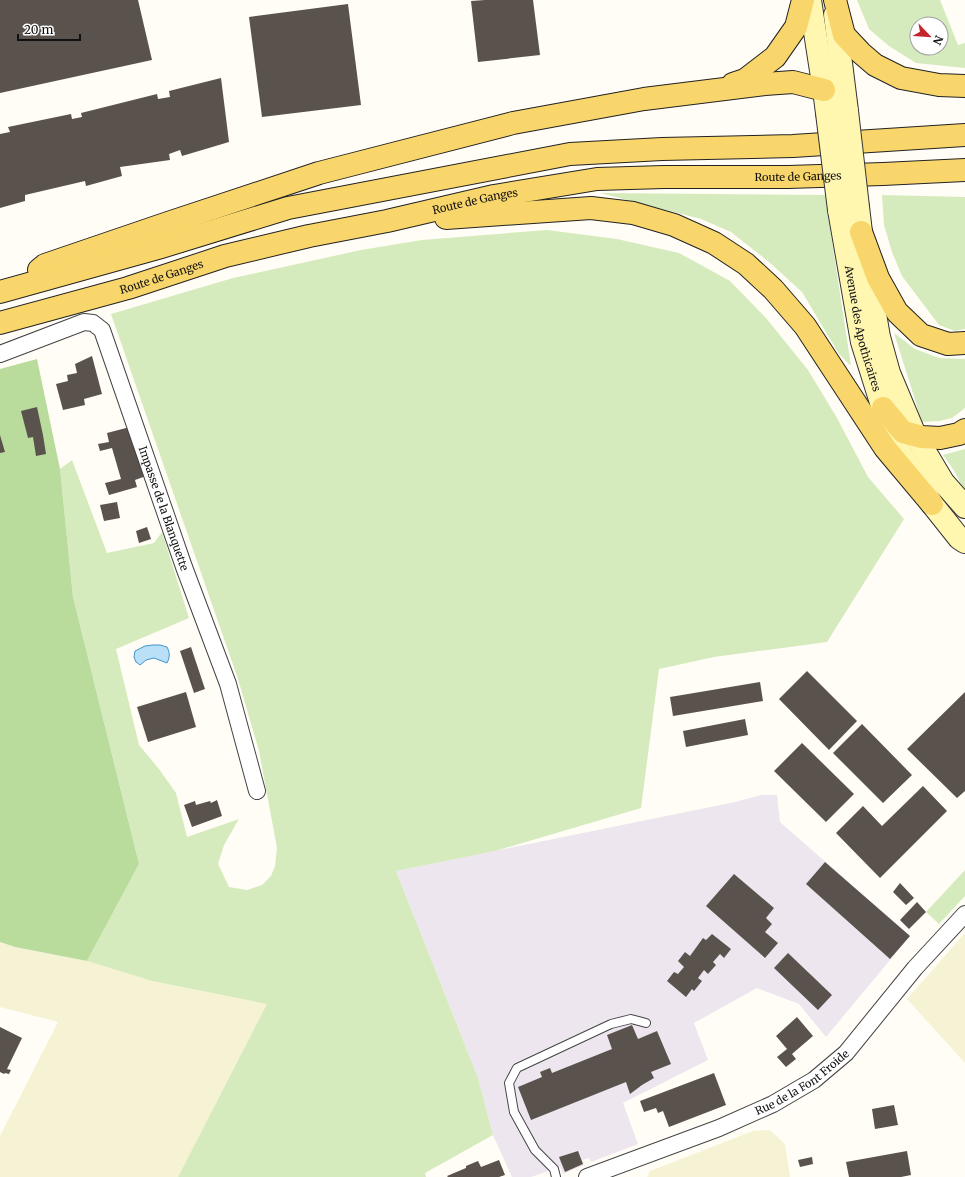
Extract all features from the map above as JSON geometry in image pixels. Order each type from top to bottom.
[{"type":"main road","points":[[710,91],[745,80],[775,57],[796,27],[803,0]]},
{"type":"main road","points":[[834,0],[844,35],[861,54],[875,65],[901,78],[939,85],[965,86]]},
{"type":"main road","points":[[8,290],[45,265],[168,222],[319,173],[513,124],[644,99],[710,91],[793,82],[824,90]]},
{"type":"main road","points":[[8,290],[158,248],[288,208],[570,154],[662,148],[793,146],[965,135]]},
{"type":"main road","name":"Route de Ganges","points":[[0,323],[128,288],[225,256],[494,196],[597,179],[672,177],[788,177],[965,170]]},
{"type":"main road","points":[[883,174],[965,185]]},
{"type":"main road","points":[[387,221],[591,208],[633,213],[674,226],[714,243],[746,264],[773,289],[805,326],[885,448],[932,504]]},
{"type":"main road","points":[[861,232],[878,278],[898,312],[921,335],[948,344],[965,343]]},
{"type":"main road","points":[[883,408],[903,432],[922,437],[940,438],[959,434],[965,430]]},
{"type":"street","name":"Avenue des Apothicaires","points":[[810,0],[824,90],[837,113]]},
{"type":"street","name":"Avenue des Apothicaires","points":[[834,0],[837,113],[862,342],[894,441],[932,504],[959,538],[965,542]]},
{"type":"street","name":"Avenue des Apothicaires","points":[[848,208],[861,232],[879,337],[889,372],[915,435],[943,482],[965,507]]},
{"type":"street","name":"Impasse de la Blanquette","points":[[0,354],[84,322],[94,323],[102,330],[184,568],[228,684],[257,791]]},
{"type":"street","name":"Rue de la Font Froide","points":[[587,1177],[719,1128],[773,1104],[814,1080],[846,1053],[915,968],[965,914]]},
{"type":"lane","points":[[556,1177],[554,1169],[535,1150],[514,1112],[509,1083],[517,1068],[611,1024],[631,1019],[646,1023]]},
{"type":"shaded area","points":[[761,795],[777,795],[780,822],[910,936],[826,1037],[799,1004],[757,988],[694,1023],[708,1060],[623,1103],[638,1144],[591,1162],[589,1158],[582,1160],[584,1165],[563,1174],[560,1167],[531,1177],[512,1177],[493,1135],[478,1078],[396,871],[735,802]]},
{"type":"shaded area","points":[[965,933],[965,1063],[907,999]]},
{"type":"shaded area","points":[[0,942],[15,947],[87,961],[152,981],[268,1004],[178,1177],[0,1177],[0,1136],[58,1022],[0,1007]]},
{"type":"shaded area","points":[[770,1130],[785,1144],[790,1177],[647,1177],[650,1171],[753,1131]]},
{"type":"green space","points":[[857,0],[940,0],[946,16],[909,16],[909,56],[949,56],[949,22],[958,45],[965,43],[965,68],[916,63],[889,46],[869,29]]},
{"type":"green space","points":[[600,193],[825,195],[851,366],[839,354],[802,292],[769,262],[731,232],[701,219]]},
{"type":"green space","points":[[882,195],[965,197],[965,329],[955,331],[939,325],[902,276],[892,252],[884,225]]},
{"type":"green space","points":[[547,230],[617,239],[679,253],[730,281],[766,318],[808,370],[837,418],[868,477],[904,519],[827,642],[714,657],[659,669],[641,808],[495,851],[396,871],[478,1078],[493,1135],[425,1173],[426,1177],[178,1177],[267,1004],[152,981],[87,961],[139,864],[73,597],[60,469],[72,460],[107,553],[154,543],[162,532],[189,618],[116,649],[139,745],[176,793],[187,837],[239,819],[224,845],[218,864],[229,887],[247,890],[262,885],[271,876],[275,866],[277,848],[259,751],[238,679],[111,314],[233,278],[361,250],[422,240]]},
{"type":"green space","points":[[894,333],[915,349],[939,358],[965,359],[965,408],[952,418],[939,421],[922,422]]},
{"type":"green space","points":[[37,359],[60,469],[73,597],[139,864],[87,961],[15,947],[0,942],[0,369]]},
{"type":"green space","points":[[965,449],[965,493],[955,472],[943,455]]},
{"type":"green space","points":[[965,870],[965,896],[939,924],[926,912]]},
{"type":"water","points":[[153,645],[167,647],[169,651],[169,659],[167,663],[154,658],[146,660],[140,665],[136,662],[134,657],[135,651],[145,646]]},
{"type":"building","points":[[0,0],[138,0],[152,60],[0,93]]},
{"type":"building","points":[[533,0],[540,55],[478,62],[471,1]]},
{"type":"building","points":[[348,4],[361,105],[262,117],[249,17]]},
{"type":"building","points":[[221,78],[229,142],[182,156],[180,150],[169,154],[170,160],[120,167],[122,176],[86,186],[85,181],[25,195],[25,201],[0,208],[0,134],[10,132],[8,127],[71,114],[72,119],[82,117],[81,113],[157,94],[158,99],[170,97],[169,91]]},
{"type":"building","points":[[92,356],[102,394],[84,399],[85,405],[63,410],[56,384],[68,381],[67,375],[77,373],[75,364]]},
{"type":"building","points":[[37,407],[46,454],[36,456],[33,437],[28,438],[21,411]]},
{"type":"building","points":[[130,427],[146,476],[135,480],[137,487],[109,495],[105,483],[121,479],[112,448],[100,451],[98,444],[109,442],[107,433]]},
{"type":"building","points":[[0,435],[5,452],[0,453]]},
{"type":"building","points":[[117,502],[120,518],[104,521],[100,505]]},
{"type":"building","points":[[147,527],[151,539],[139,543],[136,531]]},
{"type":"building","points":[[191,647],[205,689],[194,693],[180,651]]},
{"type":"building","points":[[807,671],[857,721],[829,750],[779,699]]},
{"type":"building","points":[[760,682],[763,701],[673,716],[670,697]]},
{"type":"building","points":[[186,692],[196,727],[148,742],[137,707]]},
{"type":"building","points":[[965,692],[965,791],[957,798],[907,749]]},
{"type":"building","points":[[745,719],[748,735],[686,747],[683,731]]},
{"type":"building","points":[[862,724],[912,775],[883,803],[833,753]]},
{"type":"building","points":[[802,743],[854,794],[826,822],[774,771]]},
{"type":"building","points":[[923,786],[947,811],[880,878],[836,833],[863,806],[882,826]]},
{"type":"building","points":[[217,800],[222,816],[192,827],[184,805],[195,801],[196,805],[210,801],[211,803]]},
{"type":"building","points":[[825,862],[910,936],[890,959],[806,884]]},
{"type":"building","points":[[734,874],[774,908],[766,918],[772,924],[765,932],[778,943],[765,958],[706,906]]},
{"type":"building","points":[[900,883],[914,898],[906,905],[893,892]]},
{"type":"building","points":[[917,902],[926,912],[909,929],[900,920]]},
{"type":"building","points":[[712,934],[731,949],[724,958],[720,954],[713,962],[716,965],[708,974],[704,970],[698,978],[702,981],[694,991],[692,989],[686,997],[667,981],[674,972],[678,974],[684,967],[678,961],[685,952],[690,956],[703,938],[706,940]]},
{"type":"building","points":[[788,953],[832,995],[818,1010],[774,968]]},
{"type":"building","points":[[797,1017],[813,1036],[792,1054],[796,1059],[786,1067],[777,1057],[787,1049],[776,1036]]},
{"type":"building","points":[[632,1025],[638,1039],[657,1031],[671,1064],[651,1072],[654,1078],[630,1094],[626,1082],[531,1120],[518,1087],[542,1077],[540,1072],[550,1068],[552,1073],[612,1049],[607,1035]]},
{"type":"building","points":[[0,1027],[22,1038],[7,1069],[11,1070],[9,1074],[0,1072]]},
{"type":"building","points":[[714,1073],[726,1105],[669,1127],[663,1111],[658,1113],[656,1108],[644,1112],[640,1101]]},
{"type":"building","points":[[894,1105],[898,1125],[875,1129],[872,1109]]},
{"type":"building","points":[[578,1151],[583,1164],[565,1172],[559,1157]]},
{"type":"building","points":[[907,1151],[911,1175],[901,1177],[849,1177],[846,1162]]},
{"type":"building","points":[[812,1157],[813,1164],[800,1167],[798,1160]]},
{"type":"building","points":[[499,1160],[505,1175],[499,1177],[447,1176],[478,1161],[481,1167]]}]
